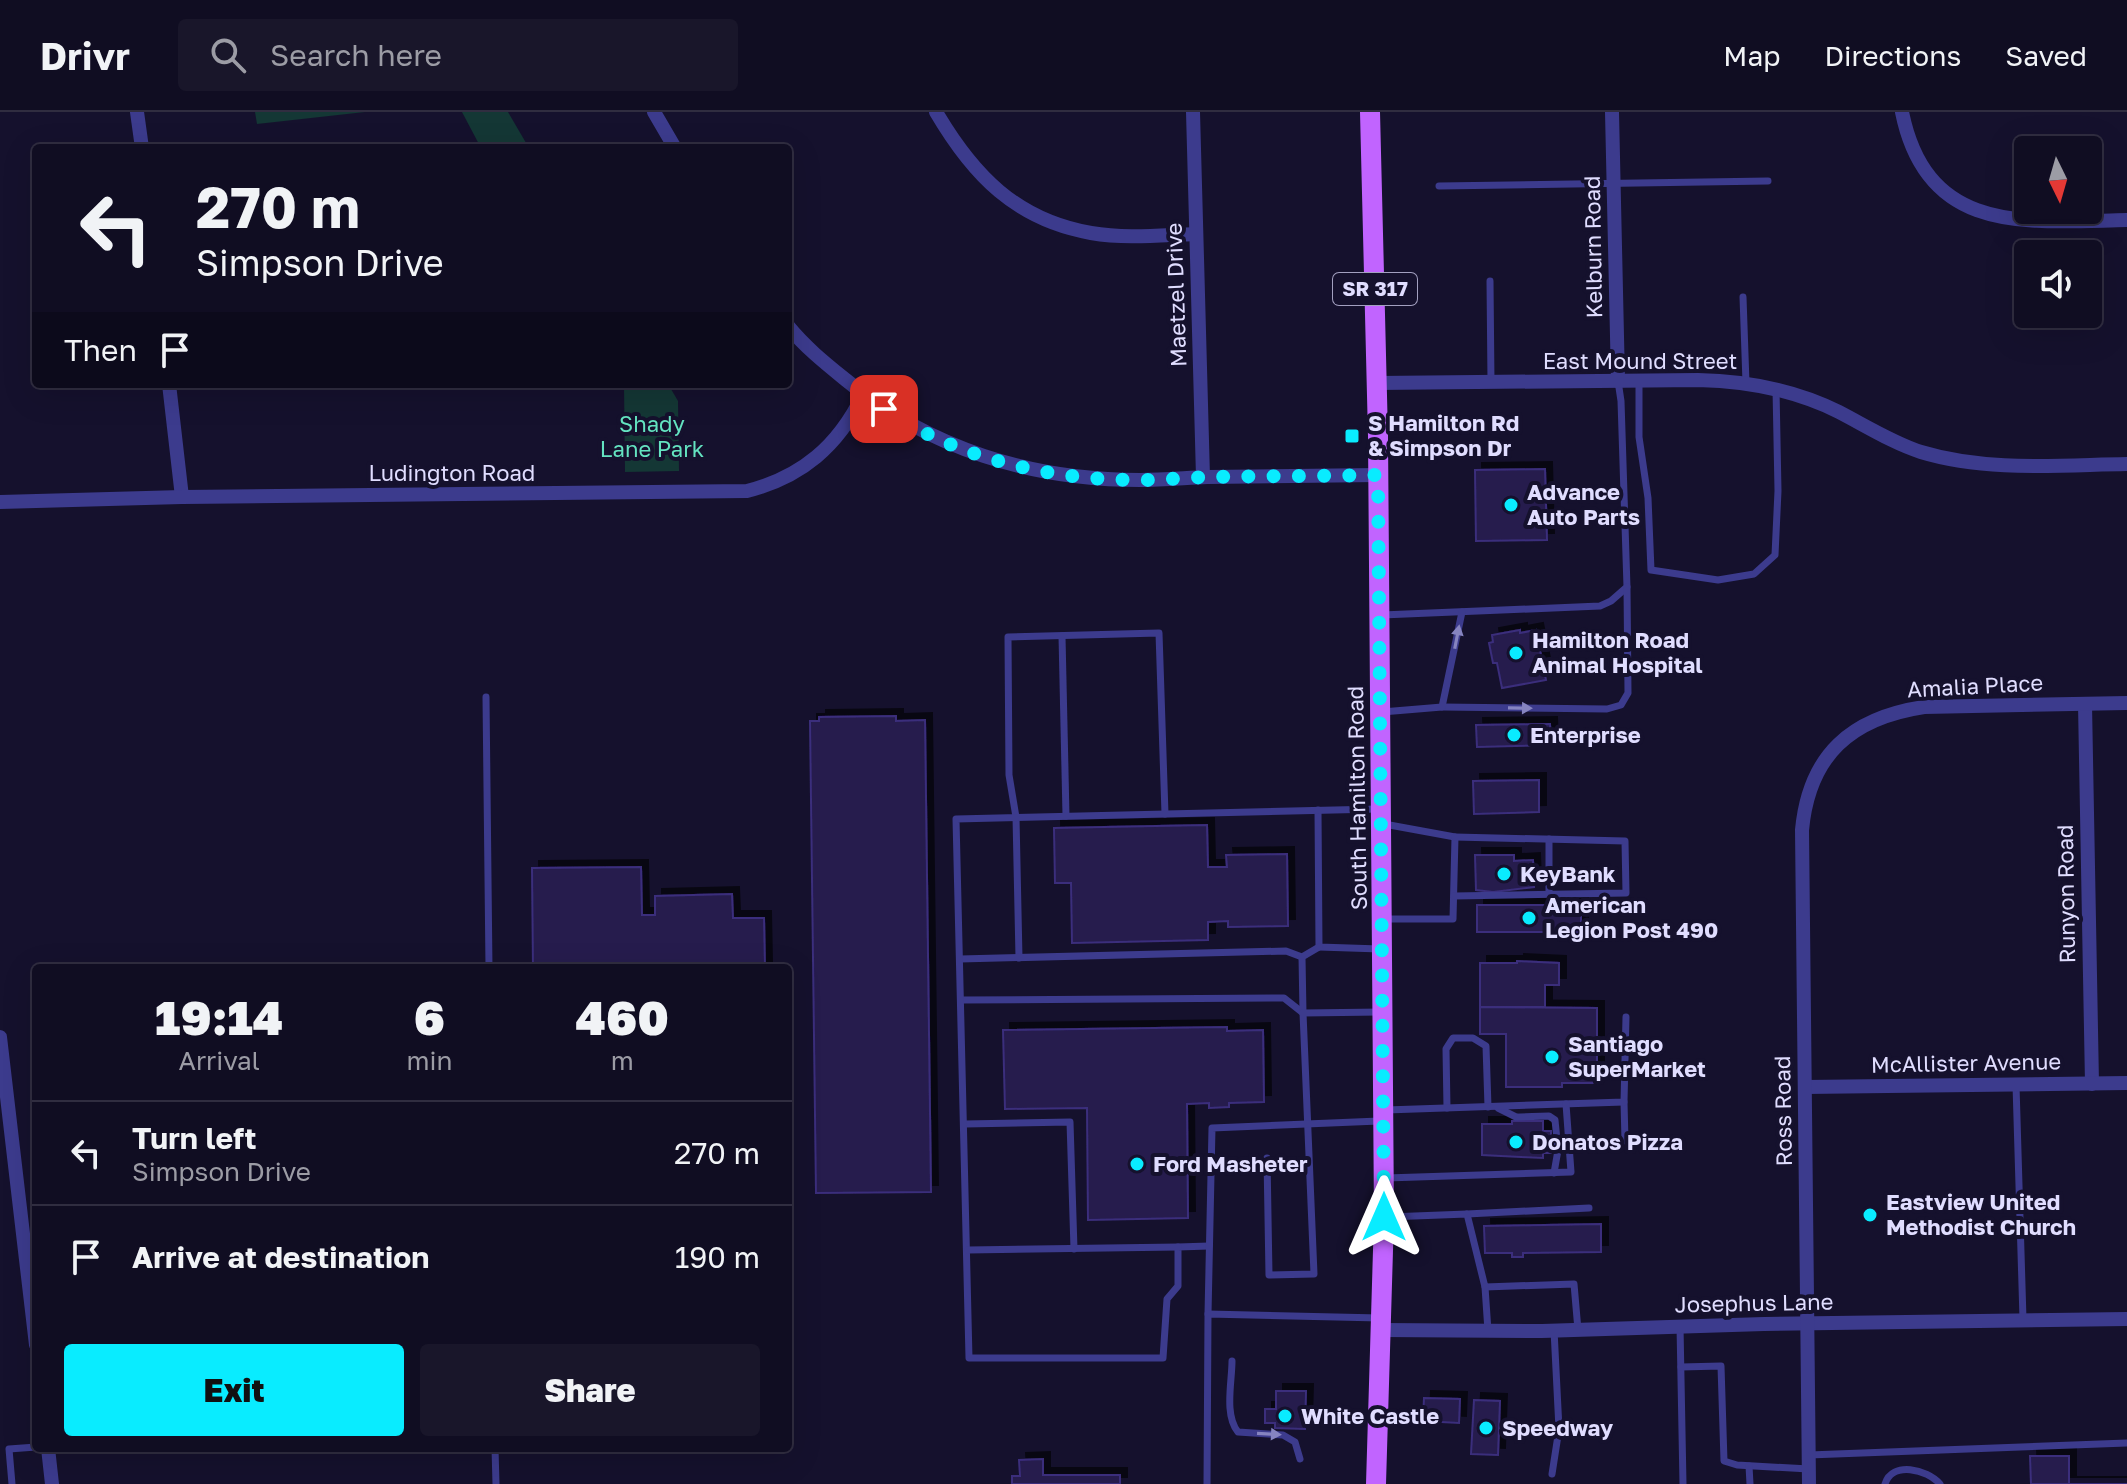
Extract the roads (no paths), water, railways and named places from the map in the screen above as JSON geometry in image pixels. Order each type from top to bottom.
[{"type":"main road","name":"South Hamilton Road","points":[[1370,112],[1377,383],[1384,1115],[1382,1324],[1376,1484]]},
{"type":"street","points":[[137,112],[141,144]]},
{"type":"street","points":[[654,112],[673,144]]},
{"type":"street","points":[[936,112],[975,170],[997,192],[1060,226],[1092,234],[1123,236],[1196,234]]},
{"type":"street","name":"Maetzel Drive","points":[[1193,112],[1203,477]]},
{"type":"street","name":"Kelburn Road","points":[[1612,112],[1618,381]]},
{"type":"street","points":[[1902,112],[1913,152],[1924,171],[1941,188],[1981,213],[2027,222],[2127,220]]},
{"type":"street","points":[[792,331],[804,345],[863,395],[905,423],[950,445],[1007,464],[1064,475],[1139,480],[1378,475]]},
{"type":"street","name":"East Mound Street","points":[[1377,383],[1698,380],[1746,383],[1776,389],[1836,411],[1918,451],[1948,459],[1993,464],[2127,464]]},
{"type":"street","points":[[169,388],[182,497]]},
{"type":"street","name":"Ludington Road","points":[[0,502],[747,491],[787,478],[833,443],[863,395]]},
{"type":"street","name":"Amalia Place","points":[[1836,746],[1876,718],[1924,707],[2127,703]]},
{"type":"street","name":"Runyon Road","points":[[2085,704],[2092,1084]]},
{"type":"street","name":"Ross Road","points":[[1809,1469],[1802,830],[1811,785],[1836,746]]},
{"type":"street","points":[[0,1037],[5,1116],[32,1315]]},
{"type":"street","name":"McAllister Avenue","points":[[1805,1087],[2127,1083]]},
{"type":"street","name":"Josephus Lane","points":[[1382,1324],[1488,1331],[2127,1319]]},
{"type":"street","points":[[48,1452],[52,1484]]},
{"type":"lane","points":[[1439,186],[1768,181]]},
{"type":"lane","points":[[1490,281],[1491,382]]},
{"type":"lane","points":[[1743,297],[1746,383]]},
{"type":"lane","points":[[1380,712],[1442,707],[1607,709],[1621,705],[1628,693],[1618,381]]},
{"type":"lane","points":[[1639,381],[1639,437],[1648,498],[1651,570],[1718,580],[1754,574],[1775,555],[1778,491],[1776,389]]},
{"type":"lane","points":[[1379,615],[1600,606],[1627,587]]},
{"type":"lane","points":[[1442,707],[1462,612]]},
{"type":"lane","points":[[1019,958],[1016,817],[1009,775],[1008,637],[1159,633],[1165,814]]},
{"type":"lane","points":[[1062,636],[1066,816]]},
{"type":"lane","points":[[486,697],[489,964]]},
{"type":"lane","points":[[1318,810],[1319,947]]},
{"type":"lane","points":[[1178,1247],[1178,1286],[1167,1299],[1163,1358],[969,1358],[956,819],[1318,810],[1381,816],[1455,837],[1625,841],[1626,893],[1454,896]]},
{"type":"lane","points":[[1382,919],[1453,919],[1455,837]]},
{"type":"lane","points":[[1549,839],[1549,894]]},
{"type":"lane","points":[[1302,957],[1319,947],[1382,949]]},
{"type":"lane","points":[[960,959],[1286,951],[1302,957]]},
{"type":"lane","points":[[1267,1158],[1269,1275],[1314,1274],[1302,957]]},
{"type":"lane","points":[[961,1000],[1284,998],[1303,1013],[1383,1012]]},
{"type":"lane","points":[[1625,1141],[1626,1017]]},
{"type":"lane","points":[[1447,1108],[1446,1049],[1453,1038],[1473,1038],[1486,1046],[1492,1107]]},
{"type":"lane","points":[[2016,1085],[2023,1319]]},
{"type":"lane","points":[[1207,1484],[1212,1128],[1309,1123],[1447,1108],[1624,1102]]},
{"type":"lane","points":[[1384,1178],[1571,1172],[1566,1104]]},
{"type":"lane","points":[[1492,1107],[1516,1117],[1549,1116],[1555,1120],[1558,1150],[1554,1173]]},
{"type":"lane","points":[[965,1124],[1070,1122],[1074,1249]]},
{"type":"lane","points":[[1384,1217],[1589,1208]]},
{"type":"lane","points":[[1467,1214],[1485,1287],[1488,1331]]},
{"type":"lane","points":[[968,1250],[1209,1246]]},
{"type":"lane","points":[[1485,1287],[1574,1284],[1578,1330]]},
{"type":"lane","points":[[1208,1314],[1382,1324]]},
{"type":"lane","points":[[1680,1326],[1683,1484]]},
{"type":"lane","points":[[1552,1474],[1559,1429],[1554,1330]]},
{"type":"lane","points":[[1232,1361],[1230,1417],[1234,1427],[1238,1432],[1283,1435],[1295,1442],[1300,1459]]},
{"type":"lane","points":[[1681,1367],[1721,1366],[1724,1461],[1737,1465],[1809,1469],[2127,1443]]},
{"type":"lane","points":[[12,1484],[9,1449],[32,1447]]},
{"type":"lane","points":[[495,1452],[496,1484]]},
{"type":"lane","points":[[1749,1466],[1750,1484]]},
{"type":"lane","points":[[1885,1484],[1888,1475],[1908,1470],[1934,1477],[1940,1484]]},
{"type":"place","name":"S Hamilton Rd & Simpson Dr","points":[[1352,436]]},
{"type":"place","name":"Advance Auto Parts","points":[[1511,505]]},
{"type":"place","name":"Hamilton Road Animal Hospital","points":[[1516,653]]},
{"type":"place","name":"Enterprise","points":[[1514,735]]},
{"type":"place","name":"KeyBank","points":[[1504,874]]},
{"type":"place","name":"American Legion Post 490","points":[[1529,918]]},
{"type":"place","name":"Santiago SuperMarket","points":[[1552,1057]]},
{"type":"place","name":"Donatos Pizza","points":[[1516,1142]]},
{"type":"place","name":"Ford Masheter","points":[[1137,1164]]},
{"type":"place","name":"Eastview United Methodist Church","points":[[1870,1215]]},
{"type":"place","name":"White Castle","points":[[1285,1416]]},
{"type":"place","name":"Speedway","points":[[1486,1428]]},
{"type":"park label","name":"Shady Lane Park","points":[[652,436]]}]
